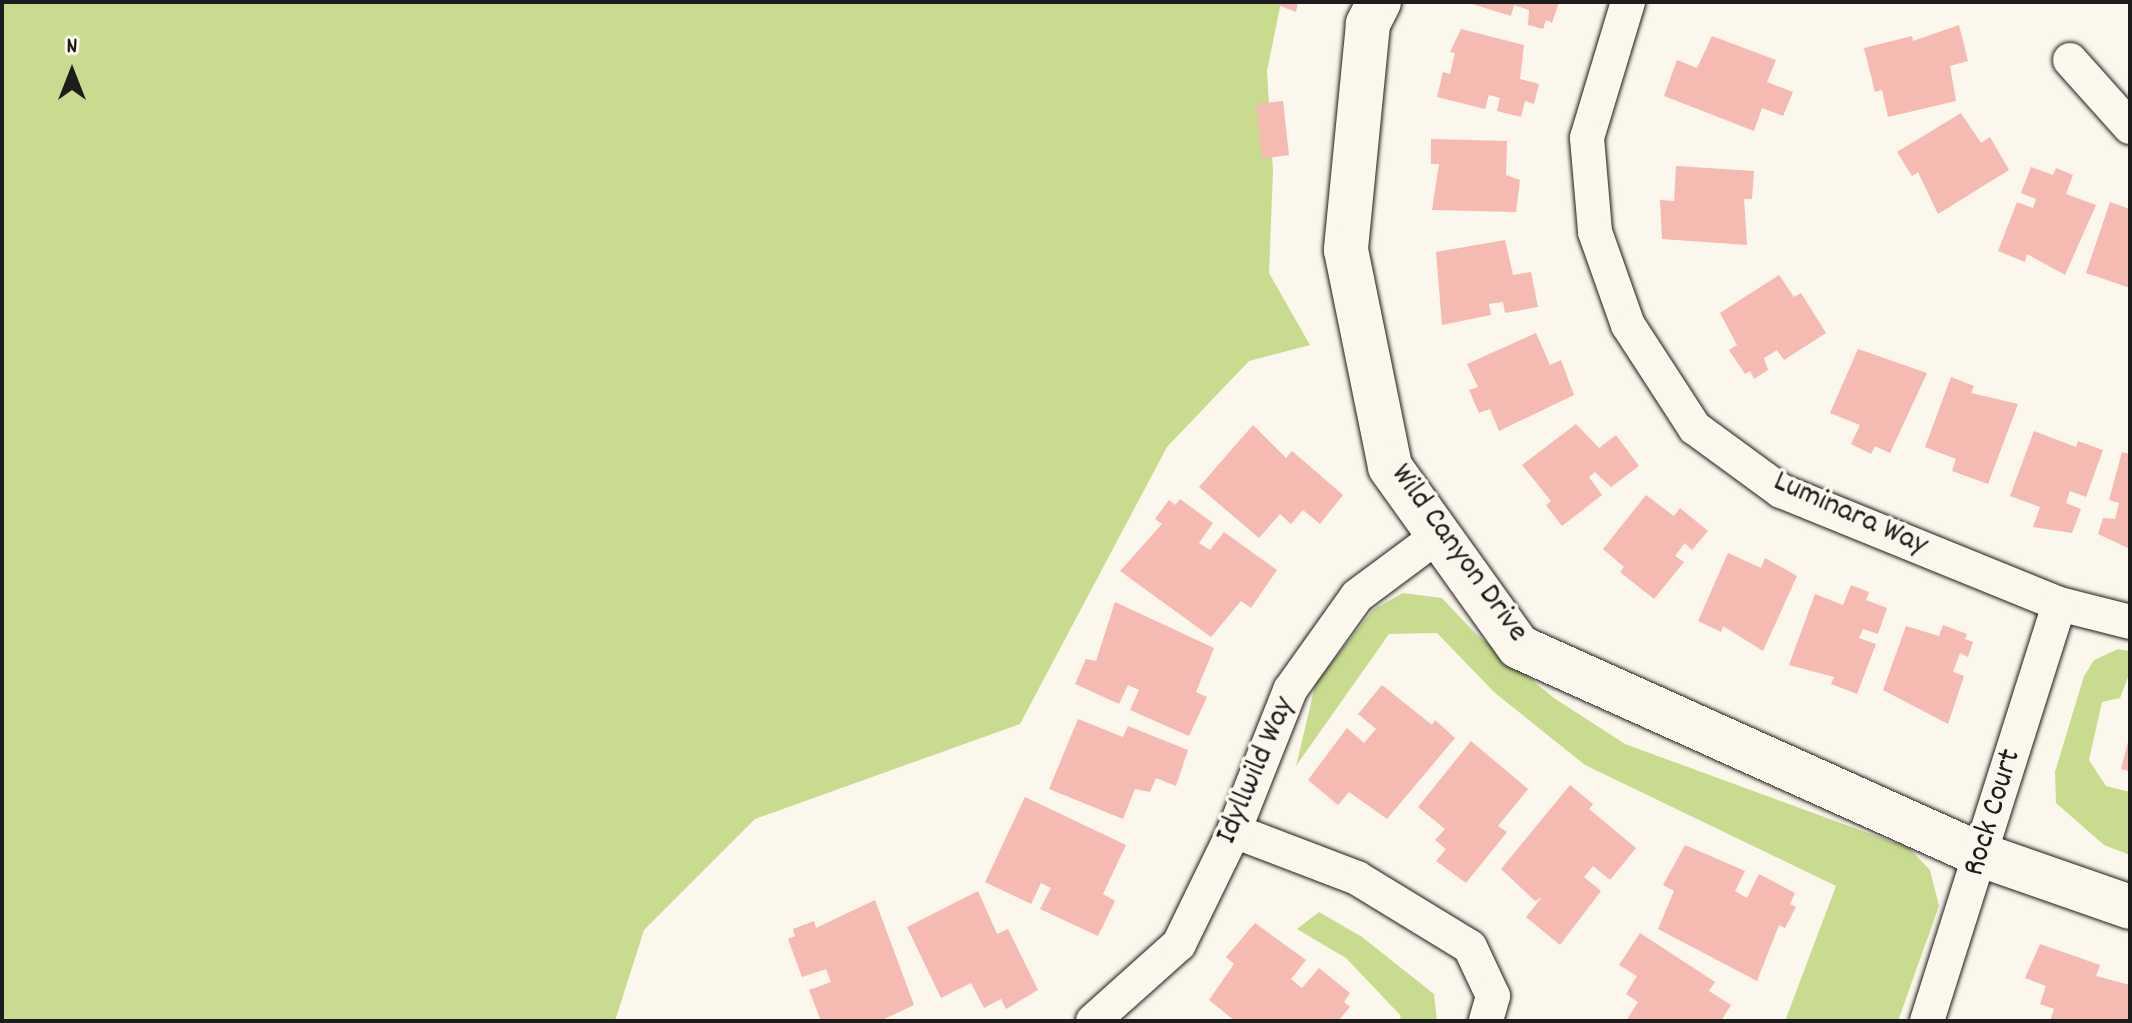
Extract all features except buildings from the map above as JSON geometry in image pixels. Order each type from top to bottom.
[{"type":"street","name":"Wild Canyon Drive","points":[[1379,2],[1368,24],[1346,250],[1390,467],[1519,647],[1981,855],[2130,907]]},
{"type":"street","name":"Luminara Way","points":[[1628,2],[1587,138],[1595,232],[1628,325],[1695,428],[1781,491],[2059,604],[2130,622]]},
{"type":"street","points":[[2070,60],[2130,127]]},
{"type":"street","name":"Idyllwild Way","points":[[1093,1021],[1179,944],[1234,831],[1290,690],[1357,596],[1439,535]]},
{"type":"street","name":"Rock Court","points":[[1927,1021],[2059,604]]},
{"type":"street","points":[[1234,831],[1357,878],[1470,947],[1493,996],[1486,1021]]},
{"type":"green space","points":[[2,2],[1281,2],[1267,71],[1273,171],[1269,273],[1310,345],[1249,361],[1167,447],[1020,724],[755,819],[644,930],[615,1021],[2,1021]]},
{"type":"green space","points":[[1403,593],[1442,598],[1476,634],[1554,698],[1625,744],[1909,848],[1930,870],[1939,906],[1898,1021],[1785,1021],[1836,886],[1585,765],[1495,693],[1437,633],[1389,634],[1296,766],[1316,682],[1374,609]]},
{"type":"green space","points":[[2118,649],[2130,651],[2130,672],[2120,698],[2102,702],[2089,760],[2106,786],[2130,792],[2130,855],[2104,845],[2056,803],[2055,772],[2084,676],[2094,660]]},
{"type":"green space","points":[[1319,912],[1362,937],[1434,994],[1437,1021],[1398,1021],[1401,1016],[1346,958],[1297,929]]}]
